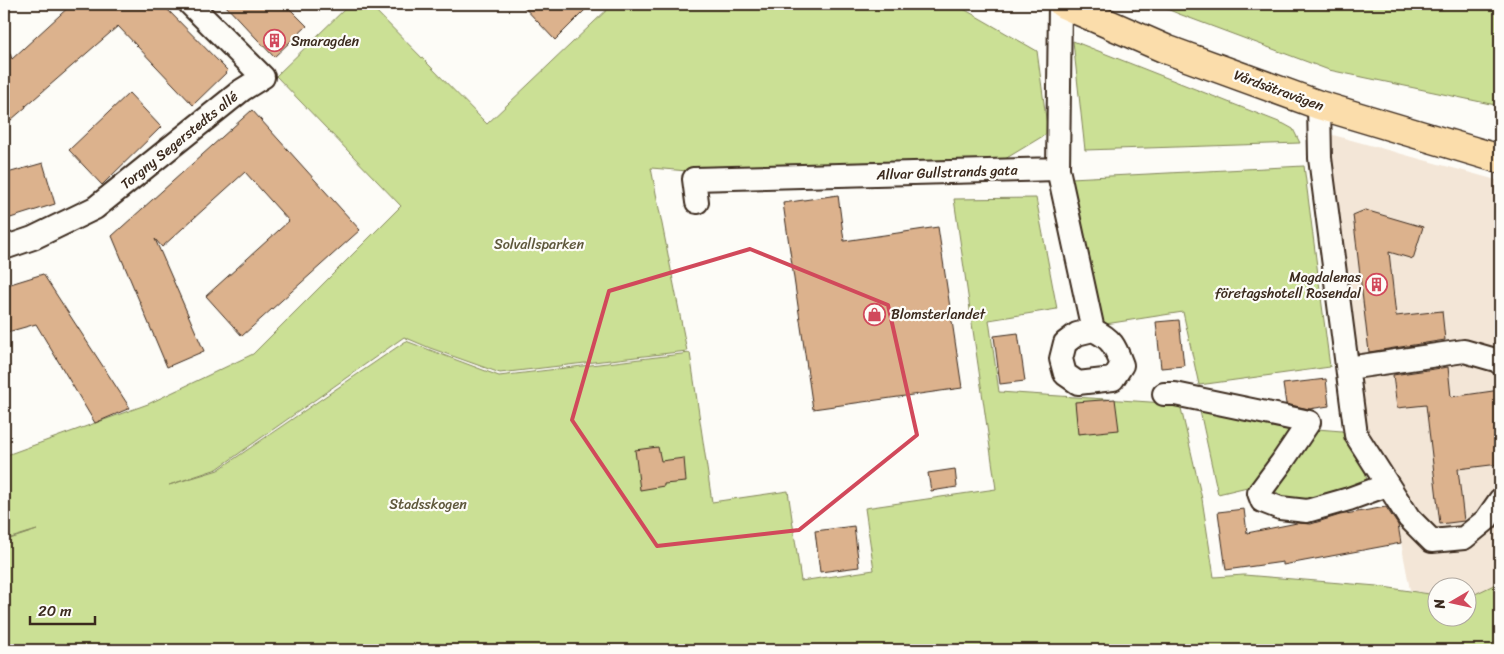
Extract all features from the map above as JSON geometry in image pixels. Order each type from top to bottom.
[{"type":"main road","name":"Vårdsätravägen","points":[[1062,4],[1168,50],[1319,106],[1500,159]]},
{"type":"street","name":"Torgny Segerstedts allé","points":[[4,248],[33,238],[95,208],[242,90],[262,77],[190,4]]},
{"type":"street","points":[[1062,4],[1058,168],[1093,330]]},
{"type":"street","points":[[1319,106],[1320,158],[1356,435],[1410,518],[1432,541],[1464,538],[1486,520],[1500,500]]},
{"type":"street","name":"Allvar Gullstrands gata","points":[[697,202],[694,179],[1058,168]]},
{"type":"street","points":[[1348,368],[1464,351],[1499,361],[1500,363]]},
{"type":"street","points":[[1164,394],[1175,394],[1309,422],[1259,493],[1262,501],[1280,508],[1307,511],[1387,485]]},
{"type":"highlighted area","points":[[750,249],[888,305],[917,435],[799,530],[657,546],[572,420],[609,291]]},
{"type":"shaded area","points":[[1333,135],[1500,181],[1500,582],[1476,594],[1476,576],[1426,576],[1426,593],[1410,590],[1394,505],[1356,435],[1320,158]]},
{"type":"green space","points":[[350,4],[369,4],[487,124],[613,4],[955,4],[1037,51],[1048,133],[1005,159],[712,173],[651,168],[687,351],[500,373],[404,337],[217,469],[169,485],[218,470],[406,341],[499,376],[690,353],[712,502],[788,491],[801,581],[874,570],[865,508],[996,489],[954,199],[1036,198],[1057,309],[989,320],[999,392],[1180,404],[1202,499],[1214,577],[1244,575],[1377,586],[1426,593],[1426,626],[1476,626],[1476,594],[1500,582],[1500,650],[4,650],[4,541],[37,530],[4,540],[4,456],[148,404],[253,354],[401,206],[276,76]]},
{"type":"green space","points":[[1155,4],[1500,4],[1500,106],[1329,70]]},
{"type":"green space","points":[[1073,41],[1284,124],[1293,129],[1300,143],[1085,150]]},
{"type":"green space","points":[[1304,166],[1330,367],[1199,385],[1183,312],[1099,325],[1071,178]]},
{"type":"green space","points":[[1200,411],[1292,427],[1342,431],[1365,470],[1368,488],[1298,508],[1264,483],[1218,494]]},
{"type":"building","points":[[72,4],[162,4],[228,71],[193,105],[118,26],[25,105],[26,107],[4,126],[4,49],[8,48],[12,59]]},
{"type":"building","name":"Smaragden","points":[[224,4],[285,4],[307,26],[274,57]]},
{"type":"building","points":[[521,4],[591,4],[555,40]]},
{"type":"building","points":[[129,93],[161,127],[102,185],[69,150]]},
{"type":"building","points":[[252,110],[360,230],[242,336],[206,296],[289,221],[245,172],[162,247],[155,239],[204,351],[167,367],[112,236]]},
{"type":"building","points":[[43,163],[55,204],[4,220],[4,174]]},
{"type":"building","name":"Blomsterlandet","points":[[838,195],[844,241],[938,227],[962,388],[813,409],[783,203]]},
{"type":"building","name":"Magdalenas företagshotell Rosendal","points":[[1365,210],[1423,227],[1413,259],[1389,252],[1396,316],[1442,311],[1445,340],[1369,352],[1353,215]]},
{"type":"building","points":[[43,274],[130,408],[95,423],[36,324],[4,333],[4,286]]},
{"type":"building","points":[[1179,320],[1184,366],[1161,368],[1156,322]]},
{"type":"building","points":[[1018,333],[1025,381],[1000,384],[994,336]]},
{"type":"building","points":[[1448,367],[1451,397],[1500,390],[1500,449],[1498,450],[1499,464],[1458,469],[1464,521],[1440,524],[1426,405],[1397,408],[1393,375]]},
{"type":"building","points":[[1326,379],[1329,406],[1309,409],[1286,404],[1283,384]]},
{"type":"building","points":[[1115,399],[1119,430],[1078,434],[1075,402]]},
{"type":"building","points":[[658,447],[661,461],[684,458],[686,482],[664,484],[664,486],[640,490],[635,450]]},
{"type":"building","points":[[955,469],[957,487],[931,491],[928,473]]},
{"type":"building","points":[[1386,507],[1398,525],[1401,543],[1283,565],[1283,562],[1226,570],[1218,512],[1244,509],[1247,533],[1297,523],[1311,524],[1340,515]]},
{"type":"building","points":[[854,526],[859,567],[820,572],[815,531]]},
{"type":"place","name":"Smaragden","points":[[275,41]]},
{"type":"place","name":"Magdalenas företagshotell Rosendal","points":[[1377,285]]},
{"type":"place","name":"Blomsterlandet","points":[[875,314]]},
{"type":"park label","name":"Solvallsparken","points":[[539,244]]},
{"type":"park label","name":"Stadsskogen","points":[[428,504]]}]
